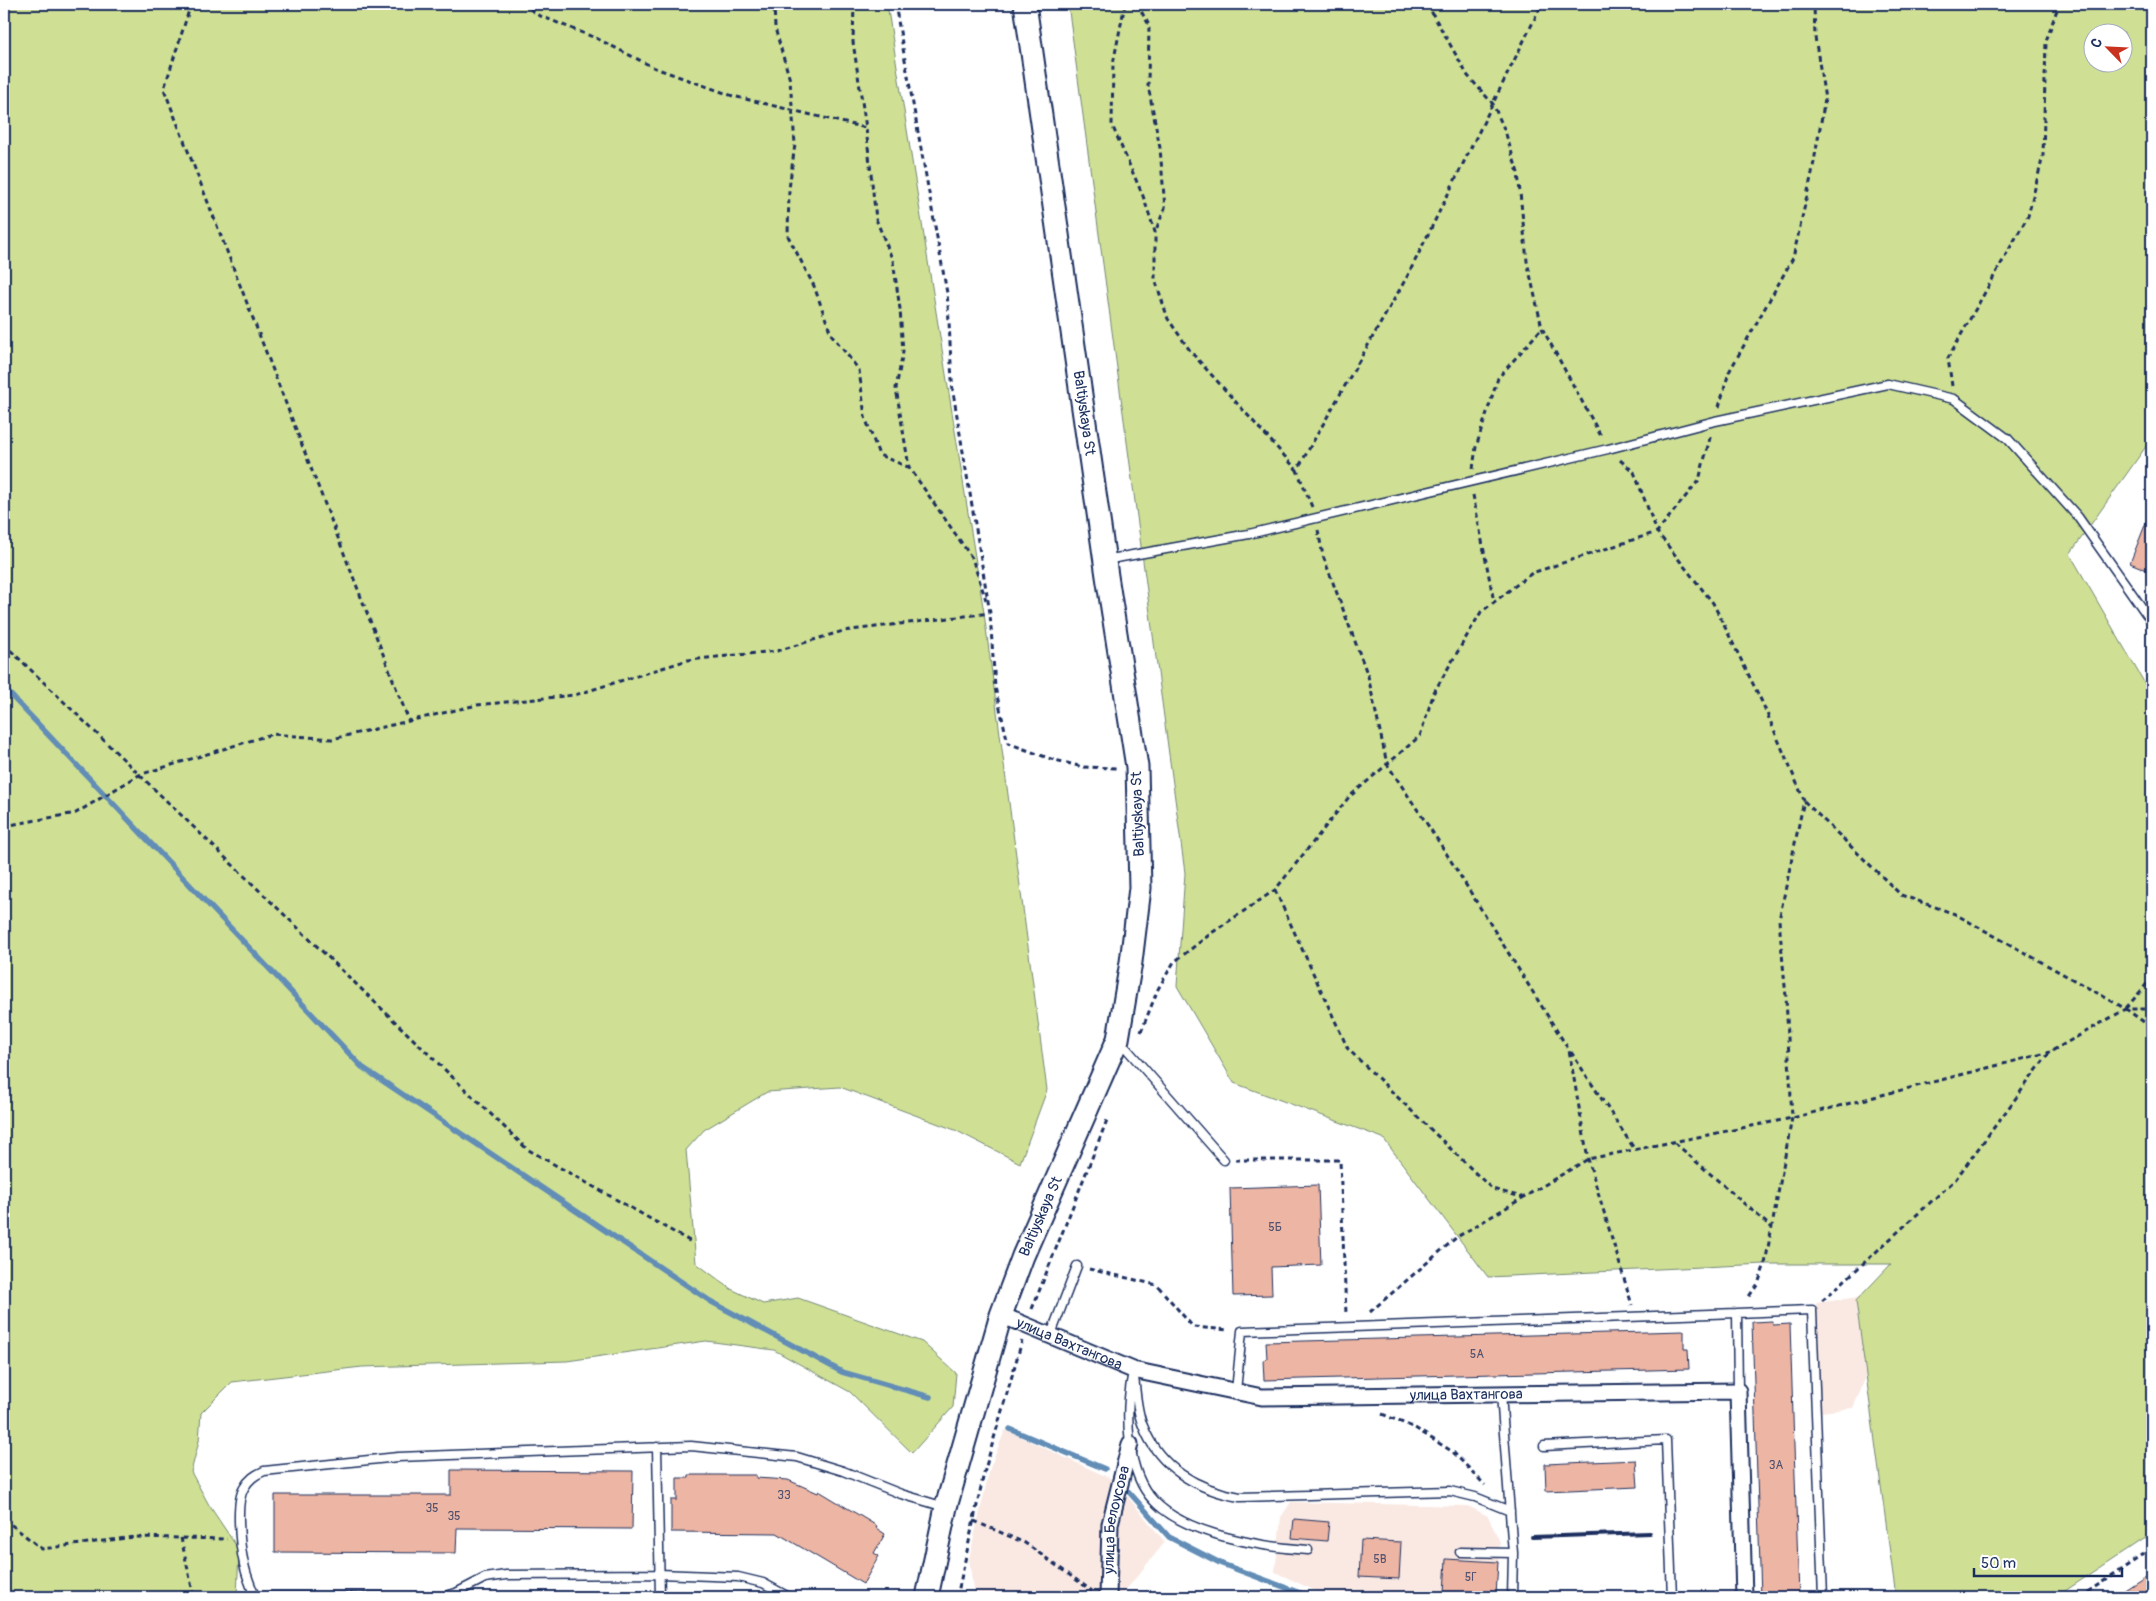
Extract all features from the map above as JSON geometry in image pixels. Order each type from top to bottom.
[{"type":"main road","name":"Baltiyskaya St","points":[[927,1597],[946,1507],[1001,1315],[1023,1256],[1118,1039],[1140,888],[1137,767],[1105,560],[1025,4]]},
{"type":"street","name":"улица Вахтангова","points":[[1001,1315],[1133,1370],[1262,1397],[1738,1391]]},
{"type":"street","points":[[1738,1391],[1744,1597]]},
{"type":"street","name":"улица Белоусова","points":[[1108,1597],[1110,1524],[1130,1444]]},
{"type":"lane","points":[[1105,560],[1249,534],[1715,422],[1888,384],[1954,399],[2008,439],[2078,517],[2152,622]]},
{"type":"lane","points":[[1118,1039],[1224,1160]]},
{"type":"lane","points":[[1050,1337],[1077,1266]]},
{"type":"lane","points":[[1236,1391],[1242,1331],[1812,1310],[1822,1597]]},
{"type":"lane","points":[[1737,1313],[1738,1391]]},
{"type":"lane","points":[[1133,1370],[1128,1400],[1130,1444],[1140,1481],[1153,1501],[1172,1516],[1198,1528],[1277,1548],[1308,1550]]},
{"type":"lane","points":[[1133,1370],[1142,1425],[1155,1448],[1172,1467],[1192,1482],[1217,1493],[1240,1497],[1450,1491],[1475,1497],[1510,1511]]},
{"type":"lane","points":[[1501,1394],[1513,1553],[1512,1597]]},
{"type":"lane","points":[[1544,1446],[1666,1440],[1672,1597]]},
{"type":"lane","points":[[423,1597],[255,1597],[244,1564],[239,1502],[243,1489],[251,1478],[264,1471],[398,1458],[691,1446],[797,1457],[843,1471],[901,1494],[946,1507]]},
{"type":"lane","points":[[657,1447],[660,1597]]},
{"type":"lane","points":[[1460,1552],[1513,1553]]},
{"type":"lane","points":[[442,1597],[456,1593],[485,1578],[506,1575],[659,1574],[738,1577],[763,1583],[790,1597]]},
{"type":"path","points":[[191,4],[164,90],[409,721]]},
{"type":"path","points":[[523,4],[538,15],[598,39],[655,68],[734,96],[866,128]]},
{"type":"path","points":[[774,4],[775,28],[790,80],[793,110],[795,144],[789,189],[788,236],[814,286],[830,334],[859,370],[865,418],[879,455],[909,467]]},
{"type":"path","points":[[854,4],[853,42],[866,128],[876,219],[893,261],[900,309],[904,352],[896,388],[909,467],[972,558],[990,613]]},
{"type":"path","points":[[895,4],[947,292],[953,392],[990,613],[995,687],[1008,743],[1050,759],[1083,767],[1137,767]]},
{"type":"path","points":[[1125,4],[1113,64],[1112,125],[1143,196],[1155,232],[1155,279],[1168,319],[1191,352],[1298,470],[1316,517],[1323,556],[1368,676],[1387,764],[1441,845],[1569,1050],[1635,1150]]},
{"type":"path","points":[[1137,4],[1149,24],[1148,85],[1160,148],[1164,208],[1155,232]]},
{"type":"path","points":[[1427,4],[1468,76],[1492,104],[1505,131],[1518,173],[1526,261],[1542,328],[1608,449],[1634,472],[1657,532],[1714,602],[1762,702],[1804,800],[1901,895],[1955,914],[2126,1009],[2152,1028]]},
{"type":"path","points":[[1298,470],[1408,275],[1542,4]]},
{"type":"path","points":[[1133,1056],[1158,989],[1174,962],[1213,932],[1275,890],[1349,797],[1420,736],[1434,692],[1481,612],[1532,573],[1657,532],[1699,480],[1728,372],[1793,258],[1812,173],[1824,98],[1815,37],[1814,4]]},
{"type":"path","points":[[1954,399],[1948,358],[2028,216],[2043,156],[2046,41],[2059,4]]},
{"type":"path","points":[[1494,602],[1470,481],[1476,447],[1498,378],[1542,328]]},
{"type":"path","points":[[1703,435],[1712,432]]},
{"type":"path","points":[[4,826],[76,813],[139,775],[272,734],[332,739],[476,705],[574,695],[688,660],[777,651],[844,631],[990,613]]},
{"type":"path","points":[[4,644],[527,1149],[693,1243]]},
{"type":"path","points":[[1737,1313],[1758,1284],[1765,1264],[1792,1118],[1786,997],[1779,920],[1804,800]]},
{"type":"path","points":[[1275,890],[1348,1049],[1492,1189],[1523,1197]]},
{"type":"path","points":[[1350,1327],[1457,1236],[1588,1158],[1675,1143],[1792,1118],[2050,1052],[2126,1009],[2152,978]]},
{"type":"path","points":[[2126,1009],[2152,1009]]},
{"type":"path","points":[[1569,1050],[1588,1158],[1635,1317]]},
{"type":"path","points":[[1812,1310],[1955,1180],[2050,1052]]},
{"type":"path","points":[[1675,1143],[1772,1228]]},
{"type":"path","points":[[1224,1160],[1340,1160],[1350,1327]]},
{"type":"path","points":[[1077,1266],[1107,1275],[1157,1285],[1193,1327],[1242,1331]]},
{"type":"path","points":[[1381,1414],[1415,1428],[1453,1452],[1510,1511]]},
{"type":"path","points":[[4,1519],[42,1549],[134,1537],[242,1539]]},
{"type":"path","points":[[974,1522],[1025,1543],[1093,1592]]},
{"type":"path","points":[[182,1538],[194,1597]]},
{"type":"path","points":[[2080,1597],[2152,1549]]},
{"type":"shaded area","points":[[1872,1295],[1875,1355],[1853,1408],[1821,1412],[1816,1303]]},
{"type":"shaded area","points":[[1005,1430],[1114,1480],[1165,1542],[1122,1595],[1111,1597],[974,1597],[969,1559],[990,1468]]},
{"type":"shaded area","points":[[1291,1502],[1468,1506],[1488,1516],[1500,1542],[1496,1597],[1328,1597],[1275,1572],[1281,1517]]},
{"type":"green space","points":[[4,4],[887,4],[984,613],[1047,1090],[1020,1163],[955,1130],[840,1087],[767,1092],[704,1130],[686,1150],[696,1263],[731,1289],[763,1304],[798,1298],[922,1342],[956,1373],[953,1407],[912,1453],[850,1392],[774,1350],[706,1341],[567,1361],[362,1367],[232,1382],[201,1413],[199,1441],[191,1472],[209,1505],[239,1550],[237,1597],[4,1597]]},
{"type":"green space","points":[[1068,4],[2152,4],[2152,438],[2070,554],[2152,696],[2152,1533],[2056,1597],[1896,1597],[1856,1301],[1891,1264],[1765,1264],[1488,1277],[1383,1138],[1234,1083],[1177,986],[1185,873]]},
{"type":"building","points":[[2152,510],[2152,572],[2130,563]]},
{"type":"building","points":[[1318,1185],[1321,1265],[1271,1267],[1272,1295],[1233,1296],[1230,1188]]},
{"type":"building","points":[[1772,1321],[1773,1325],[1790,1324],[1799,1597],[1761,1597],[1752,1322]]},
{"type":"building","points":[[1684,1331],[1684,1349],[1688,1349],[1689,1369],[1264,1380],[1263,1360],[1267,1359],[1266,1342]]},
{"type":"building","points":[[1636,1460],[1638,1487],[1546,1491],[1545,1464]]},
{"type":"building","points":[[451,1470],[633,1471],[632,1529],[457,1528],[456,1553],[275,1552],[275,1495],[451,1495]]},
{"type":"building","points":[[689,1475],[756,1475],[756,1478],[788,1480],[818,1493],[819,1491],[877,1526],[876,1528],[885,1534],[874,1553],[879,1556],[863,1584],[777,1533],[671,1532],[671,1500],[677,1500],[677,1478],[689,1478]]},
{"type":"building","points":[[1294,1519],[1329,1522],[1327,1541],[1292,1538]]},
{"type":"building","points":[[1361,1540],[1401,1542],[1399,1579],[1359,1577]]},
{"type":"building","points":[[1446,1559],[1498,1562],[1496,1596],[1444,1593]]},
{"type":"building","points":[[2152,1572],[2152,1597],[2114,1597]]},
{"type":"waterway","points":[[4,688],[362,1067],[710,1301],[842,1372],[930,1397]]},
{"type":"waterway","points":[[1010,1429],[1105,1469]]},
{"type":"waterway","points":[[1129,1492],[1169,1537],[1222,1564],[1311,1597]]},
{"type":"railway","points":[[1532,1537],[1649,1533]]}]
